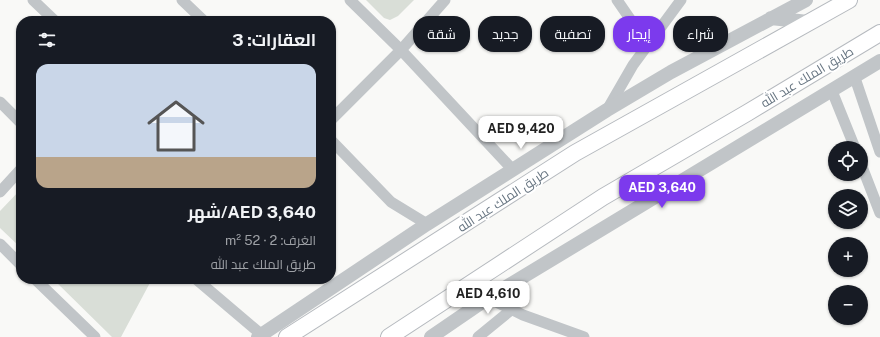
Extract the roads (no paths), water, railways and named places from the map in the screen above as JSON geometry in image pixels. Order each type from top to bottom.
[{"type":"main road","name":"طريق الملك عبد الله","points":[[287,337],[575,154],[849,0]]},
{"type":"main road","name":"طريق الملك عبد الله","points":[[389,337],[602,197],[748,113],[880,33]]},
{"type":"street","points":[[33,0],[50,16]]},
{"type":"street","points":[[182,0],[199,16]]},
{"type":"street","points":[[350,0],[400,50],[513,170]]},
{"type":"street","points":[[336,115],[400,50],[444,0]]},
{"type":"street","points":[[617,0],[628,16]]},
{"type":"street","points":[[665,22],[682,0]]},
{"type":"street","points":[[202,284],[260,336],[428,224],[607,110],[671,72],[806,0]]},
{"type":"street","points":[[771,18],[808,22]]},
{"type":"street","points":[[607,110],[633,65],[643,52]]},
{"type":"street","points":[[431,337],[488,298],[855,78],[880,61]]},
{"type":"street","points":[[855,78],[880,152]]},
{"type":"street","points":[[832,91],[852,141]]},
{"type":"street","points":[[0,102],[16,118]]},
{"type":"street","points":[[336,145],[391,202],[428,224]]},
{"type":"street","points":[[0,192],[16,174]]},
{"type":"street","points":[[868,181],[880,213]]},
{"type":"street","points":[[0,244],[16,260]]},
{"type":"street","points":[[40,284],[95,337]]},
{"type":"street","points":[[306,325],[322,295]]},
{"type":"street","points":[[488,298],[511,310],[584,337]]},
{"type":"street","points":[[478,337],[511,310]]}]
